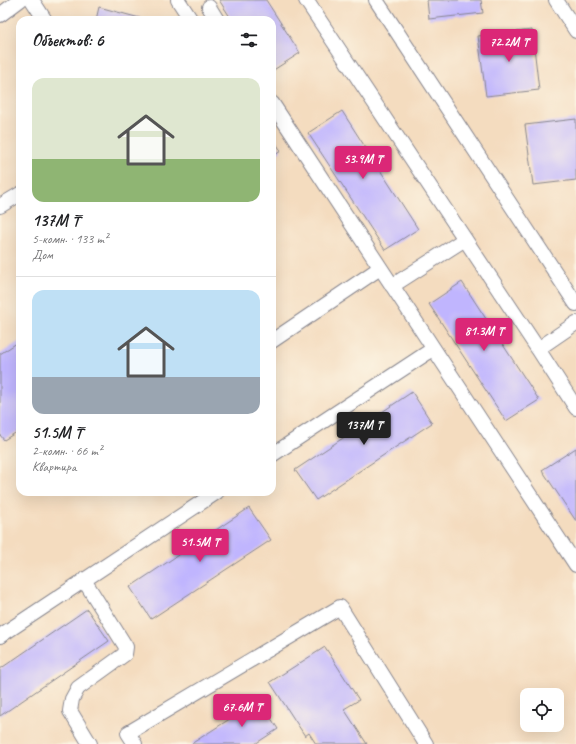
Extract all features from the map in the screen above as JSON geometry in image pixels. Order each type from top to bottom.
[{"type":"street","points":[[0,15],[20,0]]},
{"type":"street","points":[[32,0],[42,16]]},
{"type":"street","points":[[178,0],[188,16]]},
{"type":"street","points":[[306,0],[576,408]]},
{"type":"street","points":[[376,0],[576,304]]},
{"type":"street","points":[[556,0],[576,31]]},
{"type":"street","points":[[209,7],[215,16]]},
{"type":"street","points":[[276,109],[576,565]]},
{"type":"street","points":[[0,206],[16,196]]},
{"type":"street","points":[[392,286],[465,239]]},
{"type":"street","points":[[276,337],[380,268]]},
{"type":"street","points":[[538,349],[576,323]]},
{"type":"street","points":[[276,452],[433,349]]},
{"type":"street","points":[[0,636],[211,496]]},
{"type":"street","points":[[84,580],[124,641],[126,647],[124,654],[78,688],[72,699],[70,711],[90,744]]},
{"type":"street","points":[[135,744],[128,733],[340,608],[426,744]]},
{"type":"building","points":[[219,0],[266,0],[300,53],[276,68],[276,16],[229,16]]},
{"type":"building","points":[[427,0],[481,0],[483,13],[429,19]]},
{"type":"building","points":[[99,7],[132,16],[97,16]]},
{"type":"building","points":[[532,30],[539,90],[486,96],[478,36]]},
{"type":"building","points":[[342,111],[418,229],[385,250],[308,133]]},
{"type":"building","points":[[576,119],[576,180],[533,185],[525,125]]},
{"type":"building","points":[[276,143],[281,151],[276,154]]},
{"type":"building","points":[[462,282],[539,400],[506,421],[429,304]]},
{"type":"building","points":[[16,344],[16,432],[4,440],[0,435],[0,354]]},
{"type":"building","points":[[412,392],[432,423],[316,500],[295,470]]},
{"type":"building","points":[[576,448],[576,521],[542,470]]},
{"type":"building","points":[[249,508],[271,540],[151,619],[130,587]]},
{"type":"building","points":[[87,609],[109,641],[0,716],[0,669]]},
{"type":"building","points":[[325,647],[359,700],[344,709],[367,744],[316,744],[309,733],[305,736],[270,682]]},
{"type":"building","points":[[259,700],[278,729],[255,744],[191,744]]}]
